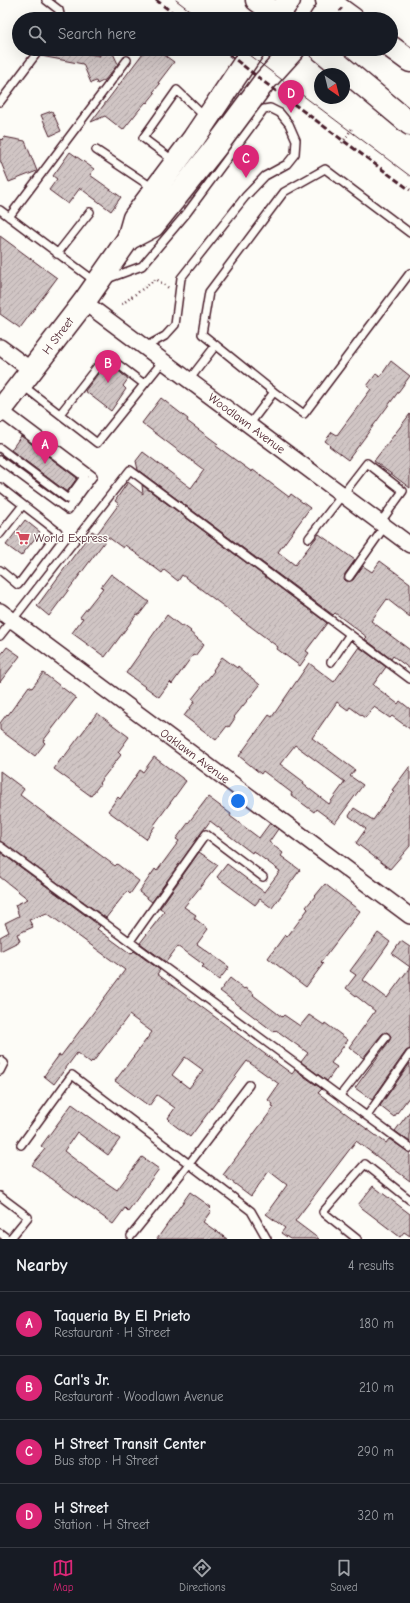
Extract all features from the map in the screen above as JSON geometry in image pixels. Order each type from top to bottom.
[{"type":"main road","points":[[257,0],[279,12]]},
{"type":"main road","points":[[328,6],[340,12]]},
{"type":"main road","points":[[398,52],[410,61]]},
{"type":"main road","name":"H Street","points":[[1,411],[84,302],[128,239],[134,218],[175,163],[249,56]]},
{"type":"main road","name":"H Street","points":[[128,239],[153,226],[215,148],[264,82],[288,56]]},
{"type":"main road","points":[[328,56],[410,124]]},
{"type":"street","name":"Woodlawn Avenue","points":[[84,302],[410,545]]},
{"type":"street","points":[[0,347],[26,377]]},
{"type":"street","name":"Oaklawn Avenue","points":[[6,615],[410,916]]},
{"type":"lane","points":[[46,0],[59,12]]},
{"type":"lane","points":[[0,102],[35,56]]},
{"type":"lane","points":[[9,217],[127,60]]},
{"type":"lane","points":[[175,163],[143,138],[177,90],[206,119]]},
{"type":"lane","points":[[0,210],[96,283],[142,266],[186,214],[264,109],[270,108],[280,113],[289,124],[296,140],[295,154],[287,164],[265,176],[245,197],[181,278],[174,325],[165,336],[145,348]]},
{"type":"lane","points":[[96,150],[155,190]]},
{"type":"lane","points":[[410,233],[325,169],[284,192],[209,292],[202,334],[274,392],[304,414],[410,274]]},
{"type":"lane","points":[[57,254],[90,212]]},
{"type":"lane","points":[[189,380],[216,345]]},
{"type":"lane","points":[[60,414],[100,363],[108,358],[144,384]]},
{"type":"lane","points":[[26,377],[60,414],[97,443],[163,361]]},
{"type":"lane","points":[[249,425],[274,392]]},
{"type":"lane","points":[[0,448],[68,499],[84,477],[1,411]]},
{"type":"lane","points":[[0,460],[68,510],[93,476],[1,411]]},
{"type":"lane","points":[[309,538],[367,463],[403,490],[349,576]]},
{"type":"lane","points":[[0,636],[6,615],[130,470],[410,679]]},
{"type":"lane","points":[[0,487],[58,532],[18,585],[2,574]]},
{"type":"lane","points":[[0,534],[23,504]]},
{"type":"lane","points":[[331,662],[350,634]]},
{"type":"lane","points":[[130,942],[206,834],[263,877]]},
{"type":"lane","points":[[0,846],[410,1148]]},
{"type":"lane","points":[[340,1096],[386,1037]]},
{"type":"lane","points":[[367,1116],[410,1054]]},
{"type":"lane","points":[[0,1060],[4,1063],[0,1071]]},
{"type":"lane","points":[[21,1145],[72,1075],[251,1211],[267,1239]]},
{"type":"lane","points":[[130,1236],[189,1164],[249,1085]]},
{"type":"lane","points":[[357,1239],[324,1212],[365,1164],[410,1200]]},
{"type":"lane","points":[[0,1196],[28,1217],[9,1239],[0,1233]]},
{"type":"path","points":[[342,143],[353,127]]},
{"type":"path","points":[[122,304],[156,279],[179,295]]},
{"type":"building","points":[[41,56],[114,56],[118,64],[105,80],[97,84],[96,81],[91,83],[83,64]]},
{"type":"building","points":[[141,56],[166,56],[174,62],[158,83],[160,84],[153,92],[155,93],[123,130],[105,116],[91,122]]},
{"type":"building","points":[[52,111],[61,131],[50,136],[41,115]]},
{"type":"building","points":[[4,137],[25,141],[37,171],[9,182],[0,160],[0,139],[3,140]]},
{"type":"building","points":[[70,152],[94,169],[90,175],[121,197],[111,211],[80,188],[68,204],[49,190],[57,179],[53,176]]},
{"type":"building","points":[[0,236],[57,278],[20,328],[0,314]]},
{"type":"building","points":[[391,361],[410,376],[348,460],[329,446],[330,445],[325,441],[332,432],[337,435],[371,389],[367,386],[376,374],[380,377]]},
{"type":"building","points":[[109,363],[128,379],[123,386],[126,389],[111,411],[85,391],[103,367]]},
{"type":"building","points":[[161,398],[188,419],[187,421],[218,444],[216,446],[252,472],[253,470],[289,497],[291,494],[310,508],[278,552],[295,565],[319,534],[355,560],[345,574],[344,579],[346,581],[353,580],[363,566],[372,572],[380,561],[410,583],[410,617],[387,599],[371,621],[410,650],[410,669],[393,656],[391,659],[365,639],[367,637],[335,613],[333,615],[138,470],[136,461],[143,452],[191,488],[204,470],[142,423]]},
{"type":"building","points":[[410,414],[410,488],[374,461]]},
{"type":"building","points":[[21,436],[77,478],[67,492],[11,450]]},
{"type":"building","points":[[128,482],[143,494],[142,485],[327,623],[306,651],[309,653],[300,666],[277,649],[278,647],[182,575],[178,581],[164,570],[162,573],[125,545],[123,548],[108,537],[49,616],[37,606],[92,531],[97,534],[119,504],[115,501]]},
{"type":"building","name":"World Express","points":[[25,520],[40,532],[21,556],[6,545]]},
{"type":"building","points":[[111,574],[149,602],[139,615],[137,614],[105,657],[72,633],[83,618],[80,617],[103,588],[101,587]]},
{"type":"building","points":[[167,615],[181,626],[183,625],[191,631],[190,632],[204,644],[195,656],[193,655],[172,684],[170,682],[159,697],[126,673]]},
{"type":"building","points":[[7,647],[20,656],[0,682],[0,656]]},
{"type":"building","points":[[359,647],[386,667],[373,685],[398,704],[400,701],[410,709],[410,729],[392,716],[390,718],[374,707],[365,718],[350,707],[348,710],[337,702],[312,738],[355,770],[350,776],[363,785],[335,823],[316,809],[314,812],[263,771],[261,774],[239,756],[269,715],[272,717],[309,663],[334,682]],"holes":[[[295,745],[345,782],[329,804],[303,784],[304,782],[280,764]]]},
{"type":"building","points":[[222,657],[237,668],[238,666],[260,685],[234,717],[235,718],[229,727],[227,726],[216,740],[184,716],[195,701],[192,699],[214,671],[213,670]]},
{"type":"building","points":[[43,673],[76,698],[43,741],[45,743],[35,756],[0,730],[0,723],[7,714],[8,715],[29,686],[32,688]]},
{"type":"building","points":[[97,713],[129,737],[118,752],[121,755],[99,783],[100,784],[91,796],[54,769]]},
{"type":"building","points":[[154,757],[186,781],[154,825],[155,826],[146,839],[108,811],[118,797],[120,799],[140,770],[143,772]]},
{"type":"building","points":[[410,766],[410,846],[390,869],[356,843],[366,829],[349,816],[354,808],[373,820],[394,791],[392,790]]},
{"type":"building","points":[[0,771],[24,789],[20,795],[115,866],[117,864],[139,881],[130,894],[127,891],[106,918],[0,841]]},
{"type":"building","points":[[208,797],[259,838],[270,823],[278,829],[269,842],[283,853],[281,856],[300,870],[272,908],[260,899],[255,905],[217,877],[227,864],[264,892],[280,871],[253,851],[252,853],[210,821],[152,902],[139,892],[155,869],[157,871],[179,841],[176,839]]},
{"type":"building","points":[[0,852],[100,926],[97,929],[131,954],[134,951],[160,970],[157,974],[292,1074],[295,1070],[322,1089],[318,1093],[386,1143],[389,1139],[410,1153],[410,1181],[356,1141],[295,1221],[319,1239],[290,1239],[281,1233],[285,1228],[266,1214],[287,1185],[269,1171],[251,1196],[223,1175],[274,1107],[268,1100],[279,1084],[247,1061],[190,1137],[169,1121],[170,1120],[168,1118],[175,1108],[157,1095],[149,1106],[115,1081],[152,1032],[129,1015],[93,1062],[92,1061],[90,1063],[77,1053],[54,1084],[44,1076],[59,1055],[61,1056],[125,970],[47,913],[29,920],[33,927],[17,934],[20,941],[0,951],[0,937],[9,932],[5,923],[19,916],[15,905],[28,899],[0,877]],"holes":[[[185,1057],[203,1070],[189,1088],[172,1075]]]},
{"type":"building","points":[[199,852],[218,865],[184,907],[196,915],[194,918],[208,929],[197,944],[229,967],[219,980],[202,967],[204,965],[178,946],[166,962],[140,943],[164,912],[160,908]]},
{"type":"building","points":[[325,884],[360,911],[321,962],[323,964],[306,987],[268,958],[285,935],[287,937],[308,909],[306,907]]},
{"type":"building","points":[[378,933],[390,942],[363,980],[387,998],[410,967],[410,1049],[406,1051],[372,1100],[355,1088],[390,1040],[391,1036],[387,1032],[382,1034],[363,1058],[349,1047],[375,1011],[346,988],[356,975],[350,971]]},
{"type":"building","points":[[401,941],[410,947],[410,967],[392,954]]},
{"type":"building","points":[[230,978],[244,989],[245,988],[254,994],[253,995],[282,1017],[284,1015],[300,1026],[309,1015],[324,1025],[325,1023],[348,1040],[331,1063],[337,1067],[327,1081],[301,1062],[308,1053],[276,1030],[274,1032],[220,991]]},
{"type":"building","points":[[410,1063],[410,1096],[394,1117],[380,1106]]},
{"type":"building","points":[[72,1104],[120,1139],[108,1155],[77,1132],[64,1151],[98,1177],[117,1190],[142,1157],[159,1169],[128,1211],[125,1208],[113,1224],[32,1165],[45,1149],[41,1146]]},
{"type":"building","points":[[410,1111],[410,1142],[395,1131]]},
{"type":"building","points":[[373,1186],[410,1214],[410,1236],[404,1232],[400,1237],[358,1205]]},
{"type":"building","points":[[190,1192],[211,1207],[209,1209],[211,1211],[203,1222],[227,1239],[157,1239]]},
{"type":"tram line","points":[[176,0],[192,12]]},
{"type":"tram line","points":[[250,56],[410,176]]},
{"type":"railway","points":[[156,0],[172,12]]},
{"type":"railway","points":[[231,56],[410,190]]},
{"type":"place","name":"H Street","points":[[291,113]]},
{"type":"place","name":"H Street Transit Center","points":[[246,178]]},
{"type":"place","name":"Carl's Jr.","points":[[108,383]]},
{"type":"place","name":"Taqueria By El Prieto","points":[[45,464]]},
{"type":"place","name":"World Express","points":[[23,538]]}]
